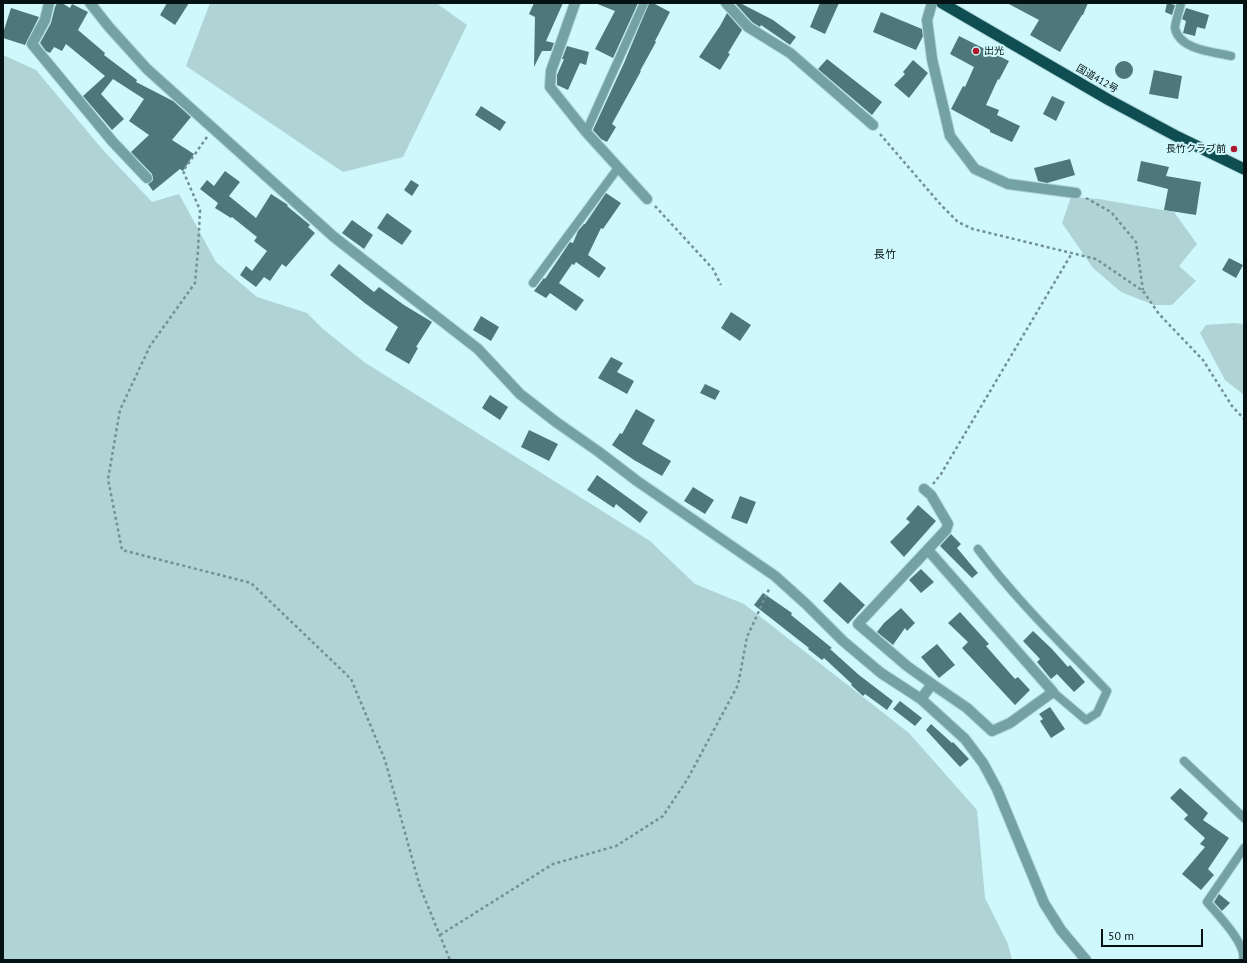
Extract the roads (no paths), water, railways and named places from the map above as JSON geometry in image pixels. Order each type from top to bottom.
[{"type":"highway","name":"国道412号","points":[[942,3],[1109,100],[1178,137],[1244,169]]},
{"type":"street","points":[[49,3],[45,20],[32,44],[112,140],[147,178]]},
{"type":"street","points":[[90,3],[109,27],[147,69],[334,237],[478,349],[520,394],[556,422],[686,516],[775,576],[843,641],[881,674],[921,699],[965,739],[983,763],[998,789],[1044,903],[1061,930],[1086,960]]},
{"type":"street","points":[[575,3],[551,71],[550,87],[586,132],[648,199]]},
{"type":"street","points":[[726,3],[748,27],[790,53],[872,125]]},
{"type":"street","points":[[932,3],[927,20],[932,58],[950,136],[975,169],[1008,184],[1076,193]]},
{"type":"street","points":[[926,490],[931,495],[948,524],[946,530],[858,624],[908,666],[967,708],[992,731],[1010,723],[1052,692],[928,550]]},
{"type":"street","points":[[921,699],[932,684]]},
{"type":"lane","points":[[586,132],[644,3]]},
{"type":"lane","points":[[1181,3],[1175,27],[1181,40],[1198,49],[1231,56]]},
{"type":"lane","points":[[533,283],[618,168]]},
{"type":"lane","points":[[978,548],[996,573],[1027,608],[1107,690],[1097,713],[1086,720],[1052,692]]},
{"type":"lane","points":[[1184,761],[1244,818]]},
{"type":"lane","points":[[1243,960],[1244,956],[1238,942],[1208,902],[1244,848]]},
{"type":"place","name":"出光","points":[[976,51]]},
{"type":"place","name":"長竹クラブ前","points":[[1234,149]]},
{"type":"district","name":"長竹","points":[[885,255]]}]
